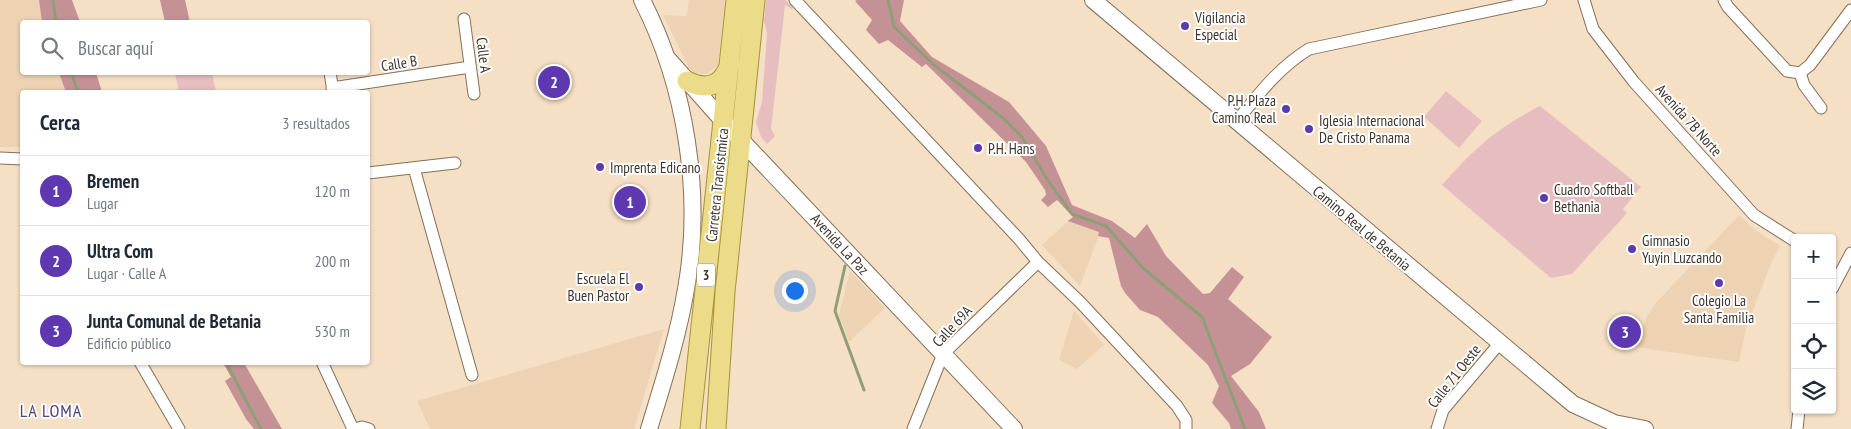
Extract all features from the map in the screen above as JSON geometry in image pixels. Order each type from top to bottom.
[{"type":"main road","points":[[642,0],[668,58],[682,115],[689,164],[692,212],[690,257],[681,319],[649,429]]},
{"type":"main road","name":"Carretera Transístmica","points":[[690,429],[736,0]]},
{"type":"main road","name":"Carretera Transístmica","points":[[716,429],[725,292],[755,0]]},
{"type":"main road","name":"Camino Real de Betania","points":[[1093,0],[1499,344],[1573,404],[1614,423],[1645,429]]},
{"type":"main road","name":"Avenida La Paz","points":[[668,58],[724,122],[1014,429]]},
{"type":"main road","points":[[687,81],[702,87],[713,85],[723,78],[730,63]]},
{"type":"street","points":[[795,0],[1019,239],[1038,262],[1080,302],[1177,406],[1186,420],[1186,429]]},
{"type":"street","points":[[1236,122],[1272,78],[1289,61],[1309,49],[1541,0]]},
{"type":"street","name":"Avenida 7B Norte","points":[[1584,0],[1593,29],[1634,82],[1754,215],[1791,238]]},
{"type":"street","points":[[1724,0],[1728,7],[1787,71],[1800,73],[1810,65],[1851,10]]},
{"type":"street","name":"Calle A","points":[[464,19],[474,94]]},
{"type":"street","name":"Calle B","points":[[332,90],[470,67]]},
{"type":"street","points":[[1800,73],[1804,84],[1821,108]]},
{"type":"street","points":[[330,75],[332,90]]},
{"type":"street","points":[[0,158],[20,159]]},
{"type":"street","points":[[370,174],[455,164]]},
{"type":"street","points":[[414,168],[472,374]]},
{"type":"street","points":[[1836,281],[1851,253]]},
{"type":"street","name":"Calle 69A","points":[[913,429],[943,354],[1038,262]]},
{"type":"street","points":[[1836,263],[1843,266]]},
{"type":"street","name":"Calle 71 Oeste","points":[[1437,429],[1443,410],[1499,344]]},
{"type":"street","points":[[142,365],[179,429]]},
{"type":"street","points":[[323,365],[354,429],[362,427],[369,429]]},
{"type":"street","points":[[1797,429],[1799,414]]},
{"type":"shaded area","points":[[0,0],[39,0],[42,20],[20,20],[20,75],[60,75],[65,90],[20,90],[20,147],[0,147]]},
{"type":"shaded area","points":[[39,0],[72,0],[79,20],[42,20]]},
{"type":"shaded area","points":[[160,0],[185,0],[190,20],[165,20]]},
{"type":"shaded area","points":[[689,0],[725,0],[718,66],[706,74],[695,73],[689,68],[663,15],[687,16]]},
{"type":"shaded area","points":[[766,0],[785,0],[793,7],[792,9],[785,5],[771,129],[775,136],[767,144],[761,137],[756,122],[762,102],[767,33],[764,21]]},
{"type":"shaded area","points":[[904,0],[900,21],[932,57],[1009,102],[1046,146],[1072,205],[1112,221],[1135,238],[1147,224],[1166,256],[1203,294],[1210,293],[1232,267],[1244,277],[1228,299],[1272,337],[1250,364],[1231,376],[1259,412],[1266,429],[1231,429],[1229,423],[1212,403],[1219,386],[1208,365],[1158,317],[1140,310],[1125,293],[1121,286],[1109,238],[1098,236],[1099,232],[1068,221],[1073,217],[1057,200],[1048,207],[1041,200],[1046,195],[1045,190],[1026,162],[926,64],[922,67],[888,40],[879,44],[866,30],[872,20],[855,1]]},
{"type":"shaded area","points":[[60,75],[97,75],[101,90],[65,90]]},
{"type":"shaded area","points":[[175,75],[212,75],[216,90],[179,90]]},
{"type":"shaded area","points":[[1446,91],[1482,121],[1459,148],[1424,117]]},
{"type":"shaded area","name":"Cuadro Softball Bethania","points":[[1540,106],[1641,187],[1623,209],[1627,213],[1572,274],[1551,278],[1442,185],[1486,140],[1524,114]]},
{"type":"shaded area","name":"Colegio La Santa Familia","points":[[1739,215],[1755,230],[1780,246],[1771,263],[1746,329],[1739,362],[1636,347],[1647,316],[1656,303]]},
{"type":"shaded area","points":[[1068,221],[1100,232],[1080,286],[1042,245]]},
{"type":"shaded area","points":[[850,271],[885,308],[849,342],[839,315]]},
{"type":"shaded area","points":[[1074,311],[1104,345],[1077,369],[1059,360]]},
{"type":"shaded area","points":[[664,329],[634,429],[430,429],[417,401]]},
{"type":"shaded area","points":[[224,365],[245,365],[282,429],[254,429],[246,419],[225,381],[231,377]]},
{"type":"waterway","points":[[53,0],[56,20]]},
{"type":"waterway","points":[[888,0],[894,27],[933,64],[1003,118],[1022,137],[1047,179],[1072,214],[1106,226],[1144,269],[1202,317],[1245,429]]},
{"type":"waterway","points":[[72,75],[77,90]]},
{"type":"waterway","points":[[845,266],[835,311],[864,390]]},
{"type":"waterway","points":[[228,365],[261,429]]},
{"type":"place","name":"Vigilancia Especial","points":[[1185,26]]},
{"type":"place","name":"Ultra Com","points":[[554,82]]},
{"type":"place","name":"P.H. Plaza Camino Real","points":[[1286,109]]},
{"type":"place","name":"Iglesia Internacional De Cristo Panama","points":[[1309,129]]},
{"type":"place","name":"P.H. Hans","points":[[978,148]]},
{"type":"place","name":"Imprenta Edicano","points":[[600,167]]},
{"type":"place","name":"Cuadro Softball Bethania","points":[[1544,198]]},
{"type":"place","name":"Bremen","points":[[630,202]]},
{"type":"place","name":"Gimnasio Yuyin Luzcando","points":[[1632,249]]},
{"type":"place","name":"Colegio La Santa Familia","points":[[1719,283]]},
{"type":"place","name":"Escuela El Buen Pastor","points":[[639,287]]},
{"type":"place","name":"Junta Comunal de Betania","points":[[1625,332]]},
{"type":"district","name":"LA LOMA","points":[[51,410]]}]
